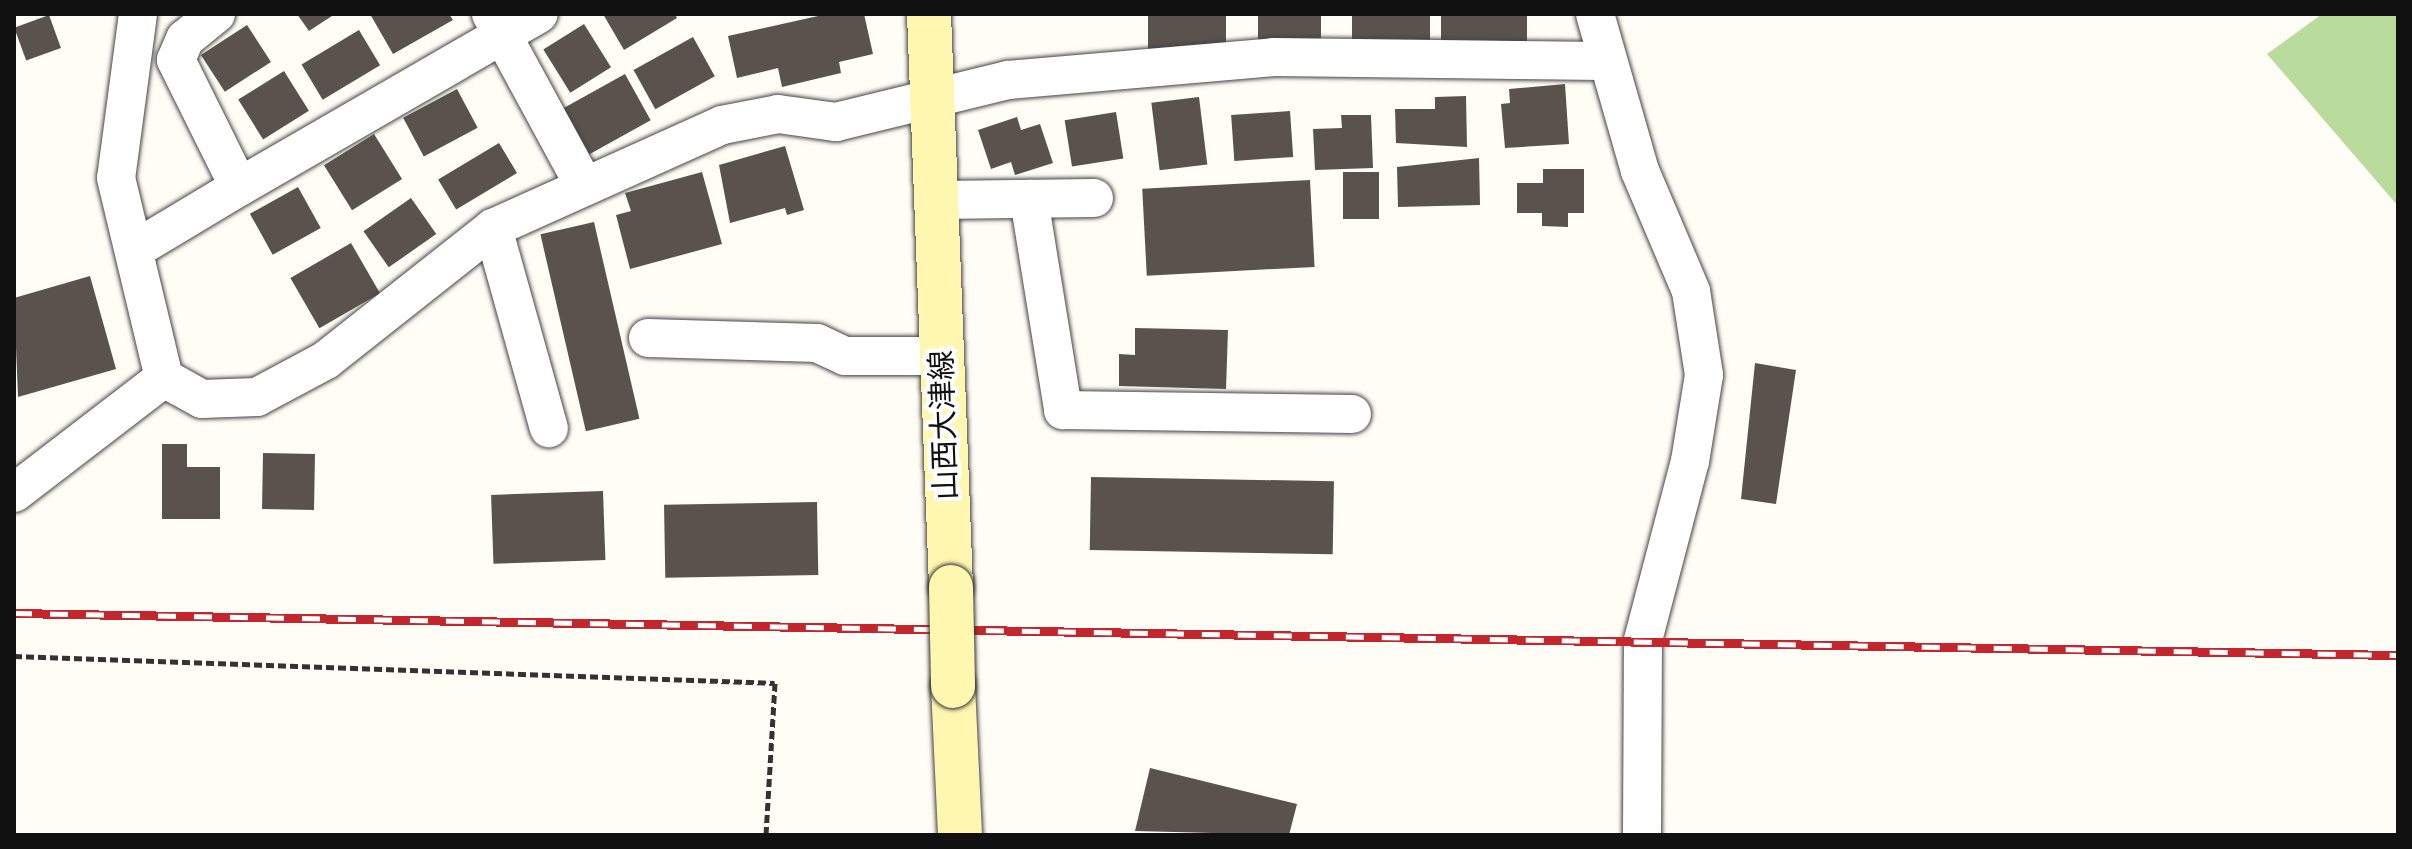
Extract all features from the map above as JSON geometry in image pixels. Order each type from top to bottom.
[{"type":"main road","name":"山西大津線","points":[[929,14],[960,835]]},
{"type":"street","points":[[138,14],[116,178],[164,378],[202,399],[257,397],[326,360],[493,228],[722,125],[778,114],[836,122],[933,102],[1008,80],[1274,57],[1603,61]]},
{"type":"street","points":[[216,14],[185,39],[176,60],[239,187]]},
{"type":"street","points":[[134,250],[498,24],[539,14]]},
{"type":"street","points":[[1595,14],[1603,61],[1691,291],[1704,375],[1690,461],[1643,640],[1642,835]]},
{"type":"street","points":[[498,24],[584,185]]},
{"type":"street","points":[[937,200],[1094,198]]},
{"type":"street","points":[[1029,199],[1063,410],[1352,414]]},
{"type":"street","points":[[493,228],[549,428]]},
{"type":"street","points":[[648,338],[817,343],[845,356],[942,356]]},
{"type":"street","points":[[14,493],[164,378]]},
{"type":"path","points":[[14,656],[775,683],[766,835]]},
{"type":"green space","points":[[2322,14],[2398,14],[2398,206],[2267,54]]},
{"type":"building","points":[[297,14],[335,14],[309,31]]},
{"type":"building","points":[[370,14],[449,14],[453,20],[393,54]]},
{"type":"building","points":[[603,14],[675,14],[677,18],[624,50]]},
{"type":"building","points":[[827,14],[864,14],[873,54],[839,62],[841,73],[782,87],[778,68],[737,78],[728,36]]},
{"type":"building","points":[[1148,14],[1226,14],[1226,53],[1148,53]]},
{"type":"building","points":[[1258,14],[1321,14],[1321,48],[1258,48]]},
{"type":"building","points":[[1352,14],[1430,14],[1430,50],[1352,50]]},
{"type":"building","points":[[1441,14],[1527,14],[1527,44],[1441,44]]},
{"type":"building","points":[[49,15],[61,48],[26,61],[14,28]]},
{"type":"building","points":[[584,24],[611,67],[570,93],[543,49]]},
{"type":"building","points":[[247,25],[271,62],[225,92],[201,55]]},
{"type":"building","points":[[359,30],[380,65],[323,100],[302,65]]},
{"type":"building","points":[[693,37],[715,76],[655,109],[634,70]]},
{"type":"building","points":[[284,71],[309,111],[263,139],[238,100]]},
{"type":"building","points":[[625,74],[651,120],[589,154],[564,108]]},
{"type":"building","points":[[1565,84],[1569,144],[1505,148],[1501,104],[1510,103],[1509,89]]},
{"type":"building","points":[[457,89],[478,128],[424,156],[403,118]]},
{"type":"building","points":[[1466,96],[1467,147],[1396,143],[1395,109],[1435,109],[1435,97]]},
{"type":"building","points":[[1199,97],[1207,164],[1160,170],[1151,103]]},
{"type":"building","points":[[1290,111],[1293,157],[1234,161],[1231,115]]},
{"type":"building","points":[[1116,112],[1123,158],[1072,167],[1065,120]]},
{"type":"building","points":[[1341,115],[1371,115],[1373,168],[1315,170],[1313,129],[1342,128]]},
{"type":"building","points":[[1017,117],[1021,130],[1040,124],[1053,163],[1015,175],[1011,162],[991,169],[978,130]]},
{"type":"building","points":[[374,134],[402,179],[352,210],[324,165]]},
{"type":"building","points":[[499,143],[517,173],[456,210],[438,180]]},
{"type":"building","points":[[785,146],[804,210],[787,215],[785,208],[730,223],[719,165]]},
{"type":"building","points":[[1479,158],[1480,205],[1398,207],[1397,167]]},
{"type":"building","points":[[1543,169],[1584,169],[1584,213],[1568,213],[1568,227],[1542,226],[1542,213],[1517,213],[1517,183],[1543,183]]},
{"type":"building","points":[[702,172],[722,244],[630,269],[616,215],[631,211],[625,193]]},
{"type":"building","points":[[1343,172],[1379,172],[1379,219],[1343,219]]},
{"type":"building","points":[[1310,180],[1315,267],[1147,276],[1142,189]]},
{"type":"building","points":[[298,187],[321,228],[273,255],[250,214]]},
{"type":"building","points":[[411,198],[436,234],[389,267],[363,231]]},
{"type":"building","points":[[594,222],[639,419],[586,431],[540,234]]},
{"type":"building","points":[[351,243],[380,293],[319,328],[290,278]]},
{"type":"building","points":[[90,276],[116,369],[18,397],[14,298]]},
{"type":"building","points":[[1135,328],[1228,330],[1226,389],[1119,386],[1119,354],[1135,355]]},
{"type":"building","points":[[1755,363],[1796,370],[1776,504],[1741,499]]},
{"type":"building","points":[[162,444],[187,444],[187,467],[220,467],[220,519],[162,519]]},
{"type":"building","points":[[263,453],[315,454],[314,510],[262,509]]},
{"type":"building","points":[[1091,477],[1334,481],[1333,554],[1090,550]]},
{"type":"building","points":[[603,491],[605,560],[493,564],[491,495]]},
{"type":"building","points":[[817,502],[818,575],[665,578],[664,505]]},
{"type":"building","points":[[1150,768],[1297,804],[1289,835],[1135,831]]},
{"type":"railway","points":[[14,613],[2398,655]]}]
